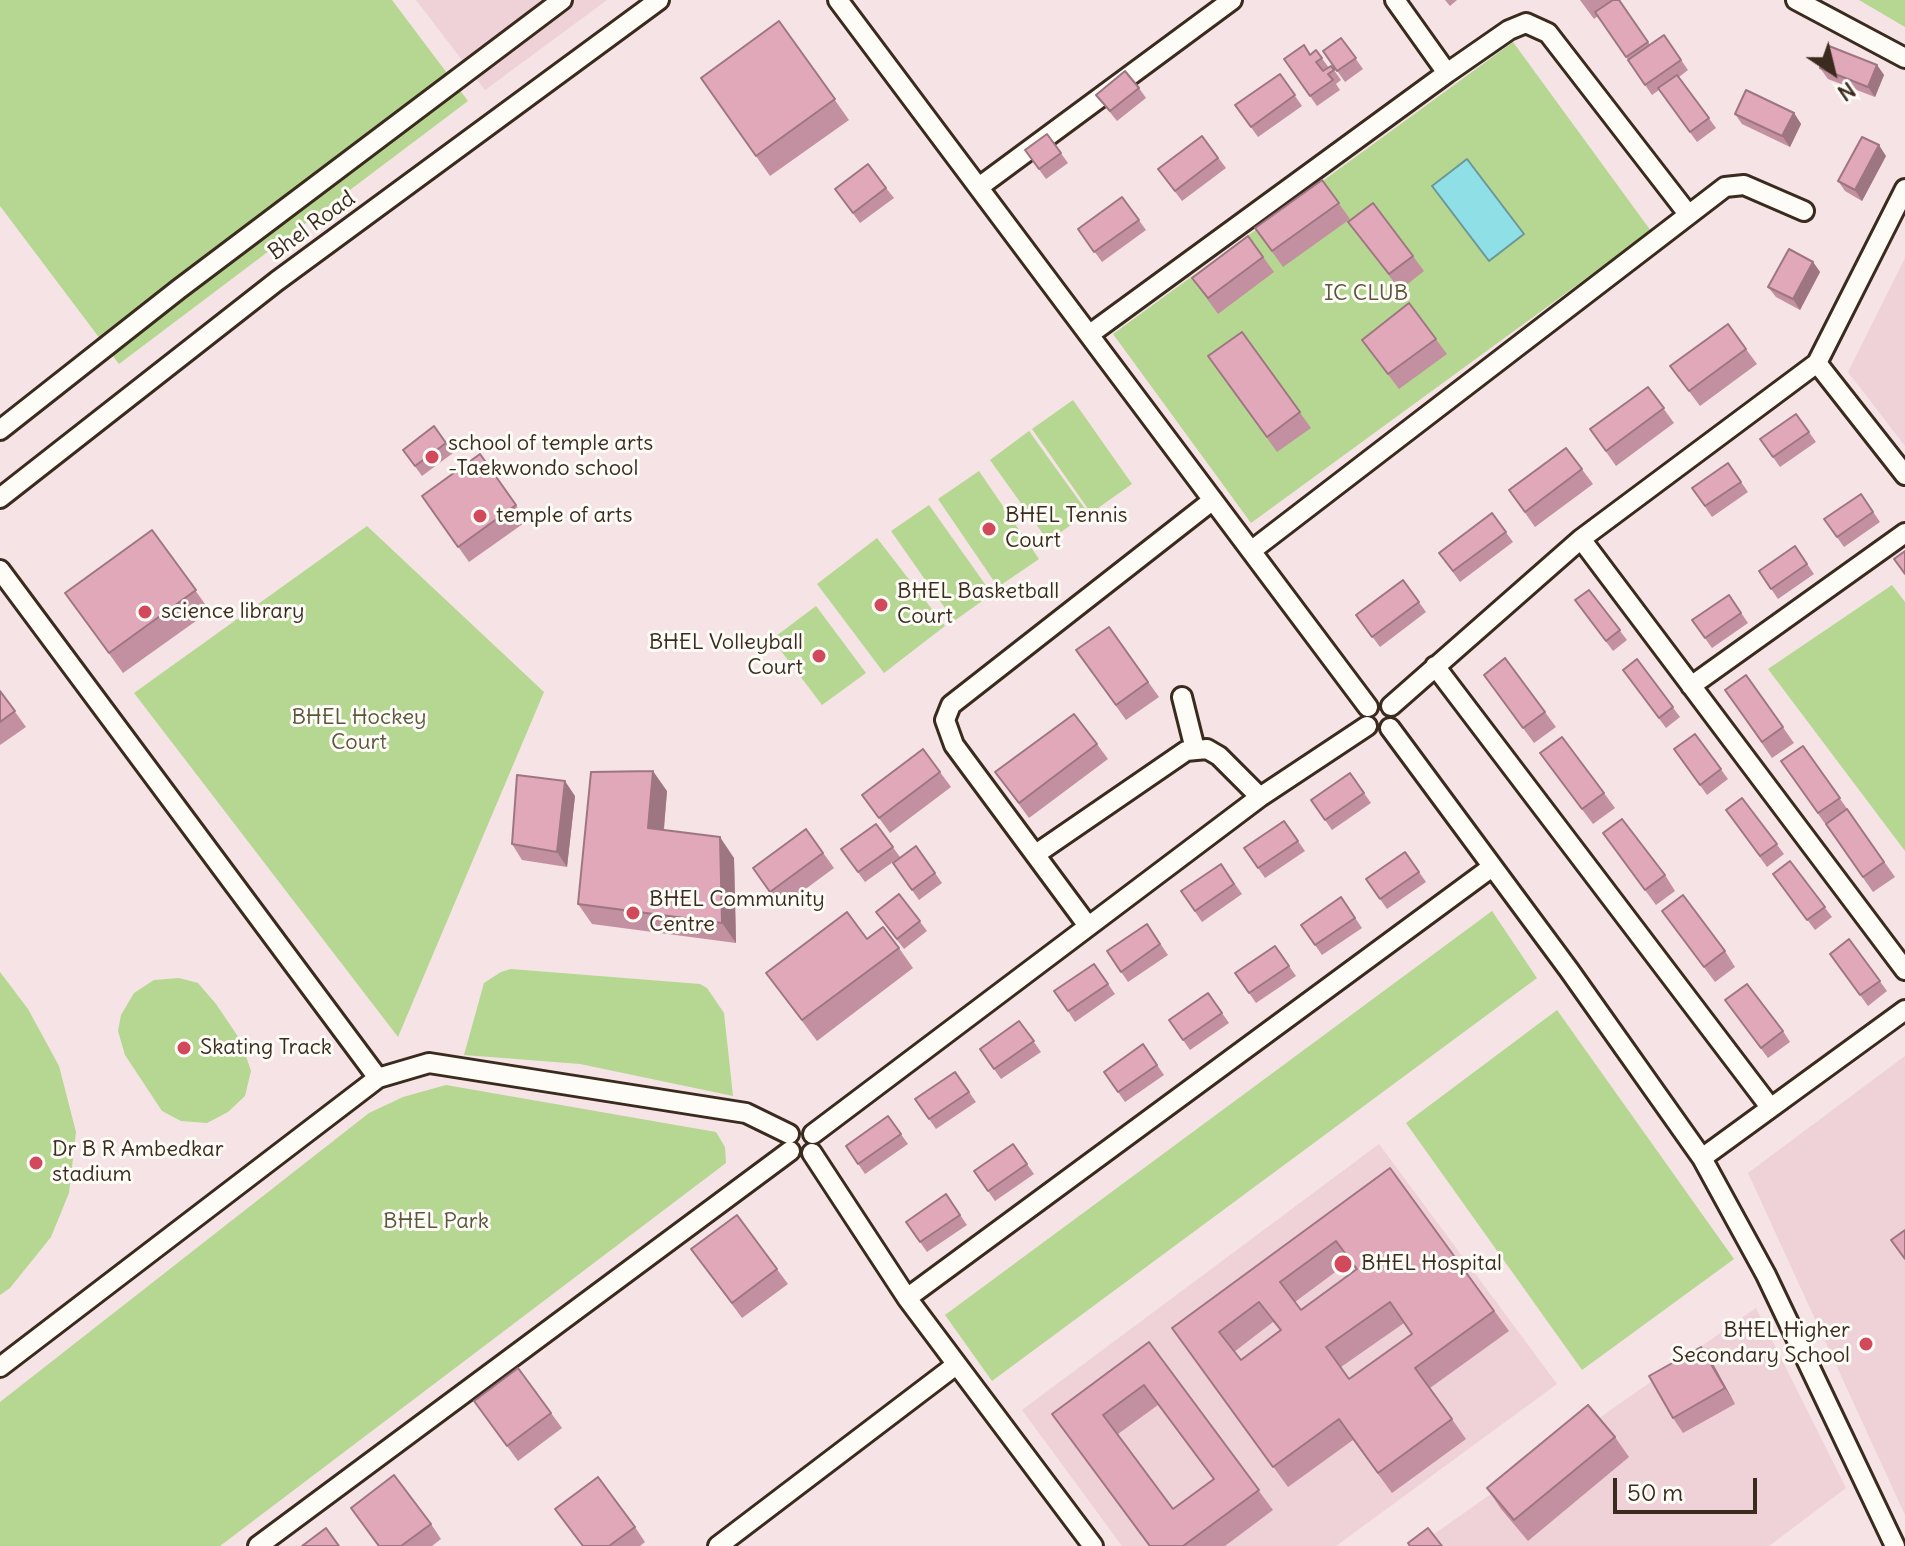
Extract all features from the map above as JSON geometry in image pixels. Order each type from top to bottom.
[{"type":"street","points":[[0,430],[179,289],[562,0]]},
{"type":"street","name":"Bhel Road","points":[[0,498],[277,281],[659,0]]},
{"type":"street","points":[[838,0],[1251,551],[1376,732],[1390,728]]},
{"type":"street","points":[[979,187],[1232,0]]},
{"type":"street","points":[[1395,0],[1447,73]]},
{"type":"street","points":[[1796,0],[1905,58]]},
{"type":"street","points":[[1090,334],[1447,73],[1509,30],[1526,23],[1548,33],[1688,214]]},
{"type":"street","points":[[1251,551],[1725,187],[1744,185],[1804,211]]},
{"type":"street","points":[[1391,706],[1581,539],[1817,363],[1905,189]]},
{"type":"street","points":[[1817,363],[1905,475]]},
{"type":"street","points":[[1088,926],[954,745],[945,720],[951,705],[1213,500]]},
{"type":"street","points":[[1691,686],[1905,533]]},
{"type":"street","points":[[1581,539],[1905,970]]},
{"type":"street","points":[[0,570],[378,1078]]},
{"type":"street","points":[[1435,666],[1770,1107]]},
{"type":"street","points":[[1182,697],[1195,749]]},
{"type":"street","points":[[0,1367],[378,1078],[429,1063],[746,1113],[790,1143],[798,1157],[1088,926],[1368,717],[1382,702],[1391,706],[1395,716],[1390,728]]},
{"type":"street","points":[[1390,728],[1569,970],[1702,1158],[1766,1275],[1895,1546]]},
{"type":"street","points":[[1036,854],[1175,757],[1195,749],[1207,749],[1219,756],[1260,797]]},
{"type":"street","points":[[907,1298],[1492,867]]},
{"type":"street","points":[[1702,1158],[1905,1010]]},
{"type":"street","points":[[258,1546],[790,1143]]},
{"type":"street","points":[[812,1144],[907,1298],[1093,1546]]},
{"type":"street","points":[[718,1546],[956,1365]]},
{"type":"shaded area","points":[[416,0],[607,0],[485,90]]},
{"type":"shaded area","points":[[1905,258],[1905,446],[1848,372]]},
{"type":"shaded area","name":"BHEL Higher Secondary School","points":[[1905,1056],[1905,1515],[1748,1173]]},
{"type":"shaded area","name":"BHEL Hospital","points":[[1379,1144],[1557,1384],[1336,1546],[1122,1546],[1022,1410]]},
{"type":"shaded area","points":[[1756,1308],[1846,1488],[1769,1546],[1417,1546]]},
{"type":"green space","points":[[0,0],[392,0],[468,101],[119,364],[0,206]]},
{"type":"green space","points":[[1859,0],[1905,0],[1905,27]]},
{"type":"green space","name":"IC CLUB","points":[[1513,42],[1651,231],[1251,523],[1113,334]]},
{"type":"green space","name":"BHEL Tennis Court","points":[[1073,400],[1132,484],[1091,513],[1032,429]]},
{"type":"green space","name":"BHEL Tennis Court","points":[[1029,431],[1088,513],[1048,541],[990,460]]},
{"type":"green space","name":"BHEL Tennis Court","points":[[979,471],[1039,559],[998,587],[938,499]]},
{"type":"green space","name":"BHEL Tennis Court","points":[[929,505],[992,594],[954,621],[891,531]]},
{"type":"green space","name":"BHEL Hockey Court","points":[[367,526],[544,692],[398,1037],[134,693]]},
{"type":"green space","name":"BHEL Basketball Court","points":[[877,538],[945,626],[884,673],[817,584]]},
{"type":"green space","points":[[1892,585],[1905,602],[1905,851],[1768,669]]},
{"type":"green space","name":"BHEL Volleyball Court","points":[[816,606],[866,673],[822,705],[772,639]]},
{"type":"green space","points":[[1492,911],[1537,978],[992,1381],[945,1315]]},
{"type":"green space","points":[[511,969],[700,984],[707,988],[724,1013],[733,1096],[580,1064],[464,1055],[484,983]]},
{"type":"green space","name":"Dr B R Ambedkar stadium","points":[[0,972],[28,1009],[59,1066],[76,1132],[69,1193],[51,1237],[10,1288],[0,1295]]},
{"type":"green space","name":"Skating Track","points":[[179,978],[198,983],[216,1004],[241,1041],[251,1071],[245,1096],[228,1112],[207,1123],[181,1121],[162,1111],[125,1055],[118,1031],[121,1015],[134,993],[154,980]]},
{"type":"green space","points":[[1557,1010],[1734,1259],[1582,1370],[1406,1123]]},
{"type":"green space","name":"BHEL Park","points":[[446,1085],[716,1132],[725,1147],[726,1163],[220,1546],[0,1546],[0,1402],[369,1113],[403,1097]]},
{"type":"water","points":[[1467,159],[1524,234],[1489,261],[1432,186]]},
{"type":"building","points":[[1613,0],[1619,0],[1648,42],[1626,57],[1595,12]]},
{"type":"building","points":[[779,21],[835,99],[756,156],[701,78]]},
{"type":"building","points":[[1664,35],[1681,60],[1645,85],[1628,60]]},
{"type":"building","points":[[1341,38],[1356,58],[1337,71],[1323,51]]},
{"type":"building","points":[[1304,45],[1310,55],[1316,50],[1322,58],[1316,62],[1323,71],[1331,66],[1334,70],[1328,74],[1333,80],[1310,96],[1284,59]]},
{"type":"building","points":[[1829,46],[1877,65],[1868,87],[1820,68]]},
{"type":"building","points":[[1125,71],[1139,88],[1110,111],[1096,95]]},
{"type":"building","points":[[1280,74],[1295,95],[1251,127],[1235,105]]},
{"type":"building","points":[[1677,75],[1709,118],[1690,132],[1658,88]]},
{"type":"building","points":[[1746,90],[1794,113],[1782,136],[1735,114]]},
{"type":"building","points":[[1047,134],[1061,153],[1039,169],[1025,150]]},
{"type":"building","points":[[1202,136],[1218,158],[1175,191],[1158,169]]},
{"type":"building","points":[[1862,137],[1879,145],[1855,190],[1838,181]]},
{"type":"building","points":[[868,164],[886,188],[853,213],[835,189]]},
{"type":"building","points":[[1322,180],[1339,203],[1272,251],[1255,228]]},
{"type":"building","points":[[1122,197],[1139,220],[1094,252],[1078,229]]},
{"type":"building","points":[[1373,203],[1413,256],[1389,274],[1348,222]]},
{"type":"building","points":[[1248,236],[1263,257],[1208,298],[1192,278]]},
{"type":"building","points":[[1789,249],[1813,262],[1793,299],[1768,287]]},
{"type":"building","points":[[1409,303],[1436,339],[1388,374],[1362,340]]},
{"type":"building","points":[[1728,324],[1746,349],[1689,391],[1670,366]]},
{"type":"building","points":[[1242,332],[1300,412],[1267,437],[1208,356]]},
{"type":"building","points":[[1648,387],[1664,408],[1606,451],[1590,429]]},
{"type":"building","points":[[1796,414],[1809,432],[1773,457],[1760,439]]},
{"type":"building","points":[[434,426],[446,443],[415,466],[403,450]]},
{"type":"building","points":[[1566,448],[1582,469],[1525,512],[1509,490]]},
{"type":"building","name":"temple of arts","points":[[480,454],[516,505],[458,547],[422,496]]},
{"type":"building","points":[[1728,463],[1741,482],[1705,506],[1692,488]]},
{"type":"building","points":[[1861,494],[1873,512],[1837,537],[1824,519]]},
{"type":"building","points":[[1492,513],[1506,532],[1453,571],[1439,553]]},
{"type":"building","name":"science library","points":[[152,530],[196,590],[109,653],[65,593]]},
{"type":"building","points":[[1795,546],[1807,564],[1771,589],[1759,571]]},
{"type":"building","points":[[1905,551],[1905,574],[1894,559]]},
{"type":"building","points":[[1403,580],[1419,602],[1372,637],[1356,615]]},
{"type":"building","points":[[1589,590],[1620,630],[1606,641],[1575,600]]},
{"type":"building","points":[[1729,595],[1741,613],[1705,638],[1692,620]]},
{"type":"building","points":[[1109,627],[1148,682],[1116,705],[1076,650]]},
{"type":"building","points":[[1505,658],[1545,712],[1523,728],[1484,675]]},
{"type":"building","points":[[1637,659],[1673,707],[1659,718],[1623,670]]},
{"type":"building","points":[[1746,675],[1783,727],[1762,742],[1725,690]]},
{"type":"building","points":[[0,691],[15,711],[0,722]]},
{"type":"building","points":[[1074,714],[1097,744],[1019,803],[995,772]]},
{"type":"building","points":[[1695,734],[1721,769],[1700,785],[1674,749]]},
{"type":"building","points":[[1562,737],[1604,793],[1582,809],[1540,753]]},
{"type":"building","points":[[1803,746],[1840,798],[1818,813],[1781,761]]},
{"type":"building","points":[[923,749],[940,772],[879,818],[862,795]]},
{"type":"building","points":[[653,771],[648,828],[720,837],[722,923],[578,904],[591,772]]},
{"type":"building","points":[[1350,773],[1364,793],[1325,820],[1311,800]]},
{"type":"building","points":[[517,775],[565,781],[557,852],[512,844]]},
{"type":"building","points":[[1742,798],[1777,844],[1760,856],[1726,810]]},
{"type":"building","points":[[1847,809],[1884,862],[1863,877],[1826,824]]},
{"type":"building","points":[[1622,819],[1665,875],[1645,890],[1603,833]]},
{"type":"building","points":[[1284,821],[1298,841],[1258,868],[1244,848]]},
{"type":"building","points":[[876,824],[893,847],[858,872],[841,849]]},
{"type":"building","points":[[806,829],[823,853],[770,892],[753,868]]},
{"type":"building","points":[[916,846],[935,873],[912,890],[893,863]]},
{"type":"building","points":[[1405,852],[1419,872],[1380,899],[1366,879]]},
{"type":"building","points":[[1790,861],[1825,907],[1807,920],[1773,874]]},
{"type":"building","points":[[1221,864],[1234,884],[1195,911],[1181,891]]},
{"type":"building","points":[[899,894],[920,921],[897,939],[876,912]]},
{"type":"building","points":[[1683,895],[1725,951],[1704,967],[1662,911]]},
{"type":"building","points":[[1341,897],[1355,918],[1315,945],[1301,925]]},
{"type":"building","points":[[847,912],[867,939],[883,927],[899,948],[802,1020],[766,973]]},
{"type":"building","points":[[1147,924],[1160,944],[1121,972],[1107,951]]},
{"type":"building","points":[[1849,939],[1880,981],[1860,995],[1830,954]]},
{"type":"building","points":[[1275,946],[1289,966],[1249,993],[1235,973]]},
{"type":"building","points":[[1094,964],[1108,984],[1068,1011],[1054,991]]},
{"type":"building","points":[[1747,984],[1783,1031],[1761,1048],[1725,1000]]},
{"type":"building","points":[[1208,993],[1222,1013],[1183,1040],[1169,1020]]},
{"type":"building","points":[[1019,1021],[1034,1041],[994,1069],[980,1049]]},
{"type":"building","points":[[1143,1044],[1157,1065],[1118,1092],[1104,1072]]},
{"type":"building","points":[[955,1072],[969,1092],[929,1119],[915,1099]]},
{"type":"building","points":[[888,1116],[901,1134],[858,1164],[846,1146]]},
{"type":"building","points":[[1013,1144],[1027,1164],[988,1191],[974,1171]]},
{"type":"building","points":[[1390,1168],[1494,1311],[1415,1368],[1452,1419],[1378,1473],[1339,1419],[1273,1467],[1172,1328]],"holes":[[[1336,1241],[1357,1269],[1301,1310],[1280,1282]],[[1259,1302],[1281,1330],[1241,1360],[1219,1332]],[[1390,1302],[1412,1334],[1349,1379],[1326,1347]]]},
{"type":"building","points":[[946,1194],[960,1215],[920,1242],[906,1222]]},
{"type":"building","points":[[737,1215],[777,1269],[732,1303],[691,1249]]},
{"type":"building","points":[[1905,1230],[1905,1259],[1891,1240]]},
{"type":"building","points":[[1149,1342],[1259,1490],[1183,1546],[1150,1546],[1052,1414]],"holes":[[[1144,1385],[1214,1479],[1173,1509],[1103,1415]]]},
{"type":"building","points":[[1701,1347],[1725,1388],[1673,1418],[1649,1376]]},
{"type":"building","points":[[518,1368],[551,1413],[507,1446],[474,1401]]},
{"type":"building","points":[[1588,1405],[1615,1437],[1514,1520],[1487,1488]]},
{"type":"building","points":[[394,1475],[431,1524],[401,1546],[379,1546],[351,1508]]},
{"type":"building","points":[[598,1477],[635,1527],[609,1546],[583,1546],[555,1509]]},
{"type":"building","points":[[326,1528],[339,1546],[302,1546]]},
{"type":"building","points":[[1428,1528],[1442,1546],[1410,1546],[1408,1543]]},
{"type":"place","name":"school of temple arts -Taekwondo school","points":[[432,457]]},
{"type":"place","name":"temple of arts","points":[[480,516]]},
{"type":"place","name":"BHEL Tennis Court","points":[[989,529]]},
{"type":"place","name":"BHEL Basketball Court","points":[[881,605]]},
{"type":"place","name":"science library","points":[[145,612]]},
{"type":"place","name":"BHEL Volleyball Court","points":[[819,656]]},
{"type":"place","name":"BHEL Community Centre","points":[[633,913]]},
{"type":"place","name":"Skating Track","points":[[184,1048]]},
{"type":"place","name":"Dr B R Ambedkar stadium","points":[[36,1163]]},
{"type":"place","name":"BHEL Hospital","points":[[1343,1264]]},
{"type":"place","name":"BHEL Higher Secondary School","points":[[1866,1344]]}]
